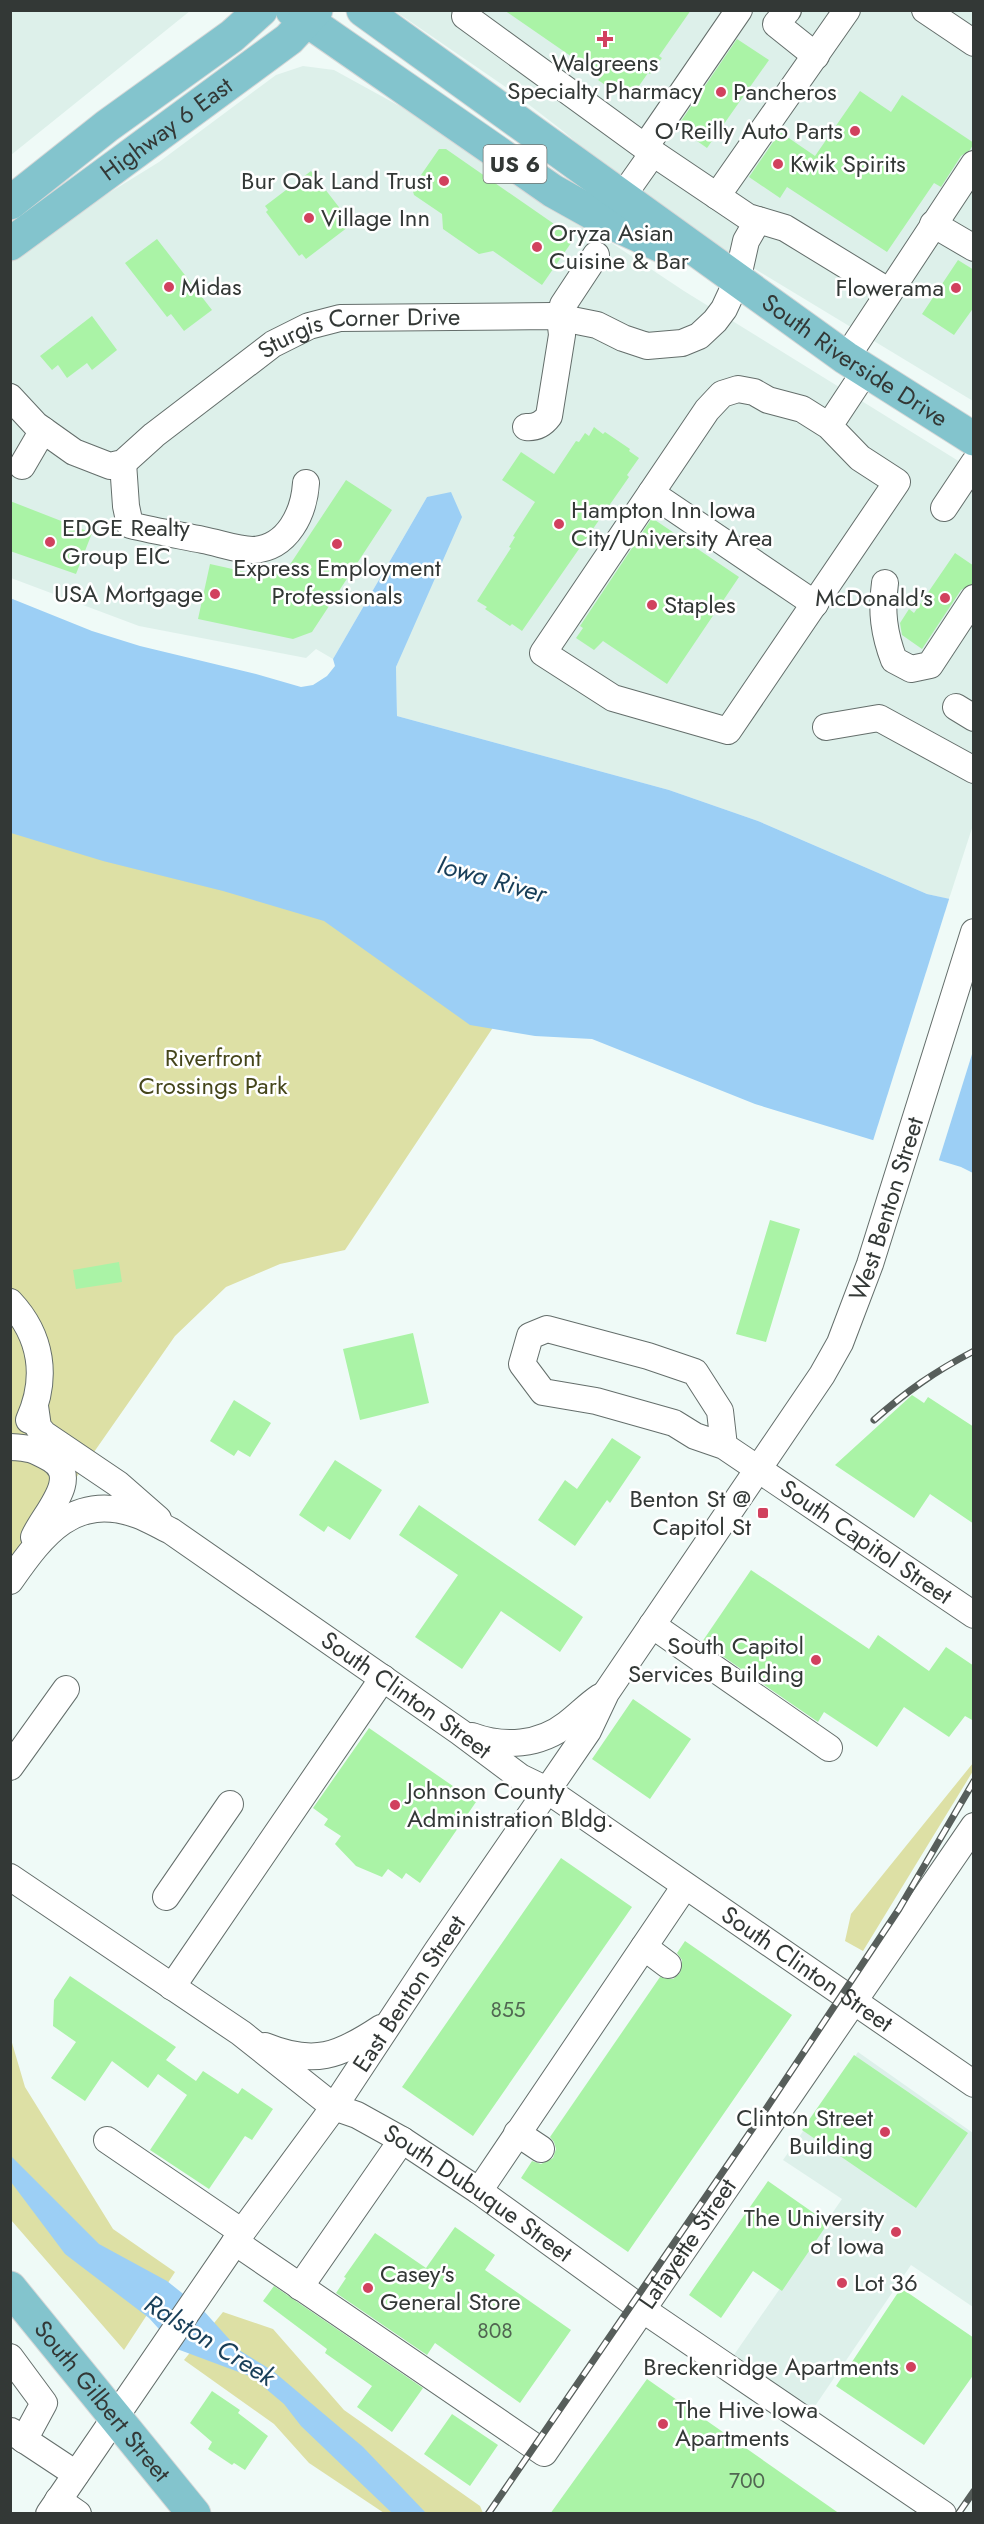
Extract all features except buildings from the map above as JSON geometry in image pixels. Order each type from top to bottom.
[{"type":"main road","name":"Highway 6 East","points":[[10,203],[107,126],[232,36],[261,10]]},
{"type":"main road","name":"South Riverside Drive","points":[[363,10],[737,281],[856,364],[974,439]]},
{"type":"main road","name":"Highway 6 East","points":[[10,244],[289,39],[306,14]]},
{"type":"main road","name":"South Riverside Drive","points":[[306,14],[553,190],[605,220],[737,281]]},
{"type":"main road","name":"South Gilbert Street","points":[[10,2288],[194,2514]]},
{"type":"street","points":[[469,10],[465,16],[649,150],[748,217],[785,228],[888,291]]},
{"type":"street","points":[[622,197],[649,150],[739,10]]},
{"type":"street","points":[[754,10],[782,17],[816,56]]},
{"type":"street","points":[[717,196],[847,10]]},
{"type":"street","points":[[936,14],[974,44]]},
{"type":"street","points":[[829,426],[888,291],[974,164]]},
{"type":"street","name":"Sturgis Corner Drive","points":[[123,463],[154,435],[241,366],[273,344],[309,326],[340,318],[521,315],[560,317],[597,325],[623,338],[647,346],[682,343],[699,336],[724,309],[737,281],[746,241],[758,220]]},
{"type":"street","points":[[933,224],[974,248]]},
{"type":"street","points":[[526,427],[537,426],[544,422],[551,410],[562,335],[560,317],[567,297],[596,255]]},
{"type":"street","points":[[730,390],[754,392],[768,400],[802,409],[829,426],[860,458],[897,482],[728,731],[614,698],[543,653],[651,493],[707,410],[722,394],[730,390]]},
{"type":"street","points":[[10,397],[43,430],[74,452],[110,466],[123,463],[126,506],[130,525],[252,550],[278,542],[288,532],[299,516],[306,483]]},
{"type":"street","points":[[22,466],[43,430]]},
{"type":"street","points":[[944,508],[974,463]]},
{"type":"street","points":[[651,493],[815,604]]},
{"type":"street","points":[[885,583],[883,620],[894,660],[911,669],[930,665],[974,598]]},
{"type":"street","points":[[866,609],[867,635],[873,652],[879,660],[891,667],[902,666]]},
{"type":"street","points":[[826,727],[879,718],[974,770]]},
{"type":"street","name":"West Benton Street","points":[[757,1467],[822,1375],[840,1342],[870,1264],[974,932]]},
{"type":"street","points":[[10,1302],[22,1314],[33,1333],[39,1353],[41,1375],[35,1407],[21,1433],[10,1446]]},
{"type":"street","name":"South Capitol Street","points":[[724,1446],[720,1410],[695,1372],[648,1356],[547,1329],[530,1336],[522,1364],[543,1392],[596,1401],[674,1423],[695,1436],[724,1446],[974,1615]]},
{"type":"street","points":[[35,1407],[38,1427],[44,1434],[118,1485],[171,1531]]},
{"type":"street","points":[[10,1446],[34,1449],[59,1464],[64,1479],[60,1491],[35,1533],[17,1571]]},
{"type":"street","name":"East Benton Street","points":[[62,2509],[76,2474],[115,2415],[238,2237],[334,2107],[588,1731],[606,1693],[757,1467]]},
{"type":"street","name":"South Clinton Street","points":[[17,1571],[48,1531],[84,1510],[119,1510],[138,1515],[171,1531],[460,1732],[520,1777],[547,1790],[974,2084]]},
{"type":"street","points":[[652,1625],[829,1748]]},
{"type":"street","points":[[172,1987],[383,1678]]},
{"type":"street","points":[[10,1767],[66,1689]]},
{"type":"street","points":[[460,1732],[501,1743],[527,1743],[566,1725],[606,1693]]},
{"type":"street","points":[[166,1897],[230,1804]]},
{"type":"street","name":"Lafayette Street","points":[[300,2287],[544,2453],[854,2001],[970,1838]]},
{"type":"street","name":"South Dubuque Street","points":[[10,1877],[241,2033],[334,2107],[357,2115],[402,2140],[479,2191],[642,2309],[943,2514]]},
{"type":"street","points":[[479,2191],[685,1886]]},
{"type":"street","points":[[644,1947],[669,1965]]},
{"type":"street","points":[[241,2033],[282,2053],[308,2058],[328,2056],[353,2046],[389,2023]]},
{"type":"street","points":[[517,2133],[541,2149]]},
{"type":"street","points":[[107,2140],[238,2237],[300,2287],[402,2140]]},
{"type":"street","points":[[10,2357],[45,2403],[17,2436],[76,2474]]},
{"type":"shaded area","points":[[11,10],[190,10],[190,11],[11,155]]},
{"type":"shaded area","points":[[395,11],[973,11],[973,401],[717,246],[610,171],[510,90]]},
{"type":"shaded area","points":[[303,66],[334,70],[434,125],[684,291],[973,470],[973,825],[949,899],[927,894],[758,821],[669,790],[397,716],[396,667],[408,637],[427,497],[333,659],[316,649],[306,658],[139,626],[11,578],[11,258],[41,235],[159,162],[276,75]]},
{"type":"shaded area","name":"The University of Iowa","points":[[858,2052],[973,2133],[973,2307],[911,2265],[813,2409],[727,2365],[842,2199],[783,2160]]},
{"type":"green space","name":"Riverfront Crossings Park","points":[[11,809],[265,872],[506,1008],[345,1250],[280,1264],[226,1287],[175,1336],[11,1571]]},
{"type":"green space","points":[[973,1763],[973,1771],[863,1951],[845,1941],[851,1914]]},
{"type":"green space","points":[[10,2036],[25,2087],[113,2229],[175,2272],[124,2350],[11,2220]]},
{"type":"green space","points":[[223,2312],[273,2329],[344,2410],[480,2506],[483,2513],[384,2513],[309,2463],[274,2424],[184,2360]]},
{"type":"water","name":"Iowa River","points":[[451,492],[462,517],[396,667],[397,716],[669,790],[758,821],[927,894],[973,904],[973,1173],[961,1167],[755,1104],[592,1039],[535,1036],[470,1025],[324,921],[223,891],[103,861],[11,833],[10,598],[92,631],[140,646],[301,687],[313,685],[327,676],[335,666],[333,659],[427,497]]},
{"type":"water","name":"Ralston Creek","points":[[10,2155],[99,2244],[167,2281],[202,2309],[239,2350],[273,2371],[363,2447],[426,2513],[392,2513],[301,2426],[284,2404],[252,2377],[177,2349],[149,2318],[65,2254],[11,2182]]},
{"type":"pier","points":[[950,896],[974,901],[973,1051],[938,1163],[872,1144]]},
{"type":"railway","points":[[874,1420],[921,1382],[974,1351]]},
{"type":"railway","points":[[488,2514],[766,2109],[899,1909],[974,1781]]},
{"type":"railway","points":[[958,2514],[974,2491]]},
{"type":"place","name":"Walgreens Specialty Pharmacy","points":[[605,39]]},
{"type":"place","name":"Pancheros","points":[[721,92]]},
{"type":"place","name":"O'Reilly Auto Parts","points":[[855,131]]},
{"type":"place","name":"Kwik Spirits","points":[[778,164]]},
{"type":"place","name":"Bur Oak Land Trust","points":[[444,181]]},
{"type":"place","name":"Village Inn","points":[[309,218]]},
{"type":"place","name":"Oryza Asian Cuisine & Bar","points":[[537,247]]},
{"type":"place","name":"Midas","points":[[169,287]]},
{"type":"place","name":"Flowerama","points":[[956,288]]},
{"type":"place","name":"Hampton Inn Iowa City/University Area","points":[[559,524]]},
{"type":"place","name":"EDGE Realty Group EIC","points":[[50,542]]},
{"type":"place","name":"Express Employment Professionals","points":[[337,544]]},
{"type":"place","name":"USA Mortgage","points":[[215,594]]},
{"type":"place","name":"McDonald's","points":[[945,598]]},
{"type":"place","name":"Staples","points":[[652,605]]},
{"type":"place","name":"Benton St @ Capitol St","points":[[763,1513]]},
{"type":"place","name":"South Capitol Services Building","points":[[816,1660]]},
{"type":"place","name":"Johnson County Administration Bldg.","points":[[395,1805]]},
{"type":"place","name":"Clinton Street Building","points":[[885,2132]]},
{"type":"place","name":"The University of Iowa","points":[[896,2232]]},
{"type":"place","name":"Lot 36","points":[[842,2283]]},
{"type":"place","name":"Casey's General Store","points":[[368,2288]]},
{"type":"place","name":"Breckenridge Apartments","points":[[911,2367]]},
{"type":"place","name":"The Hive Iowa Apartments","points":[[663,2424]]}]
